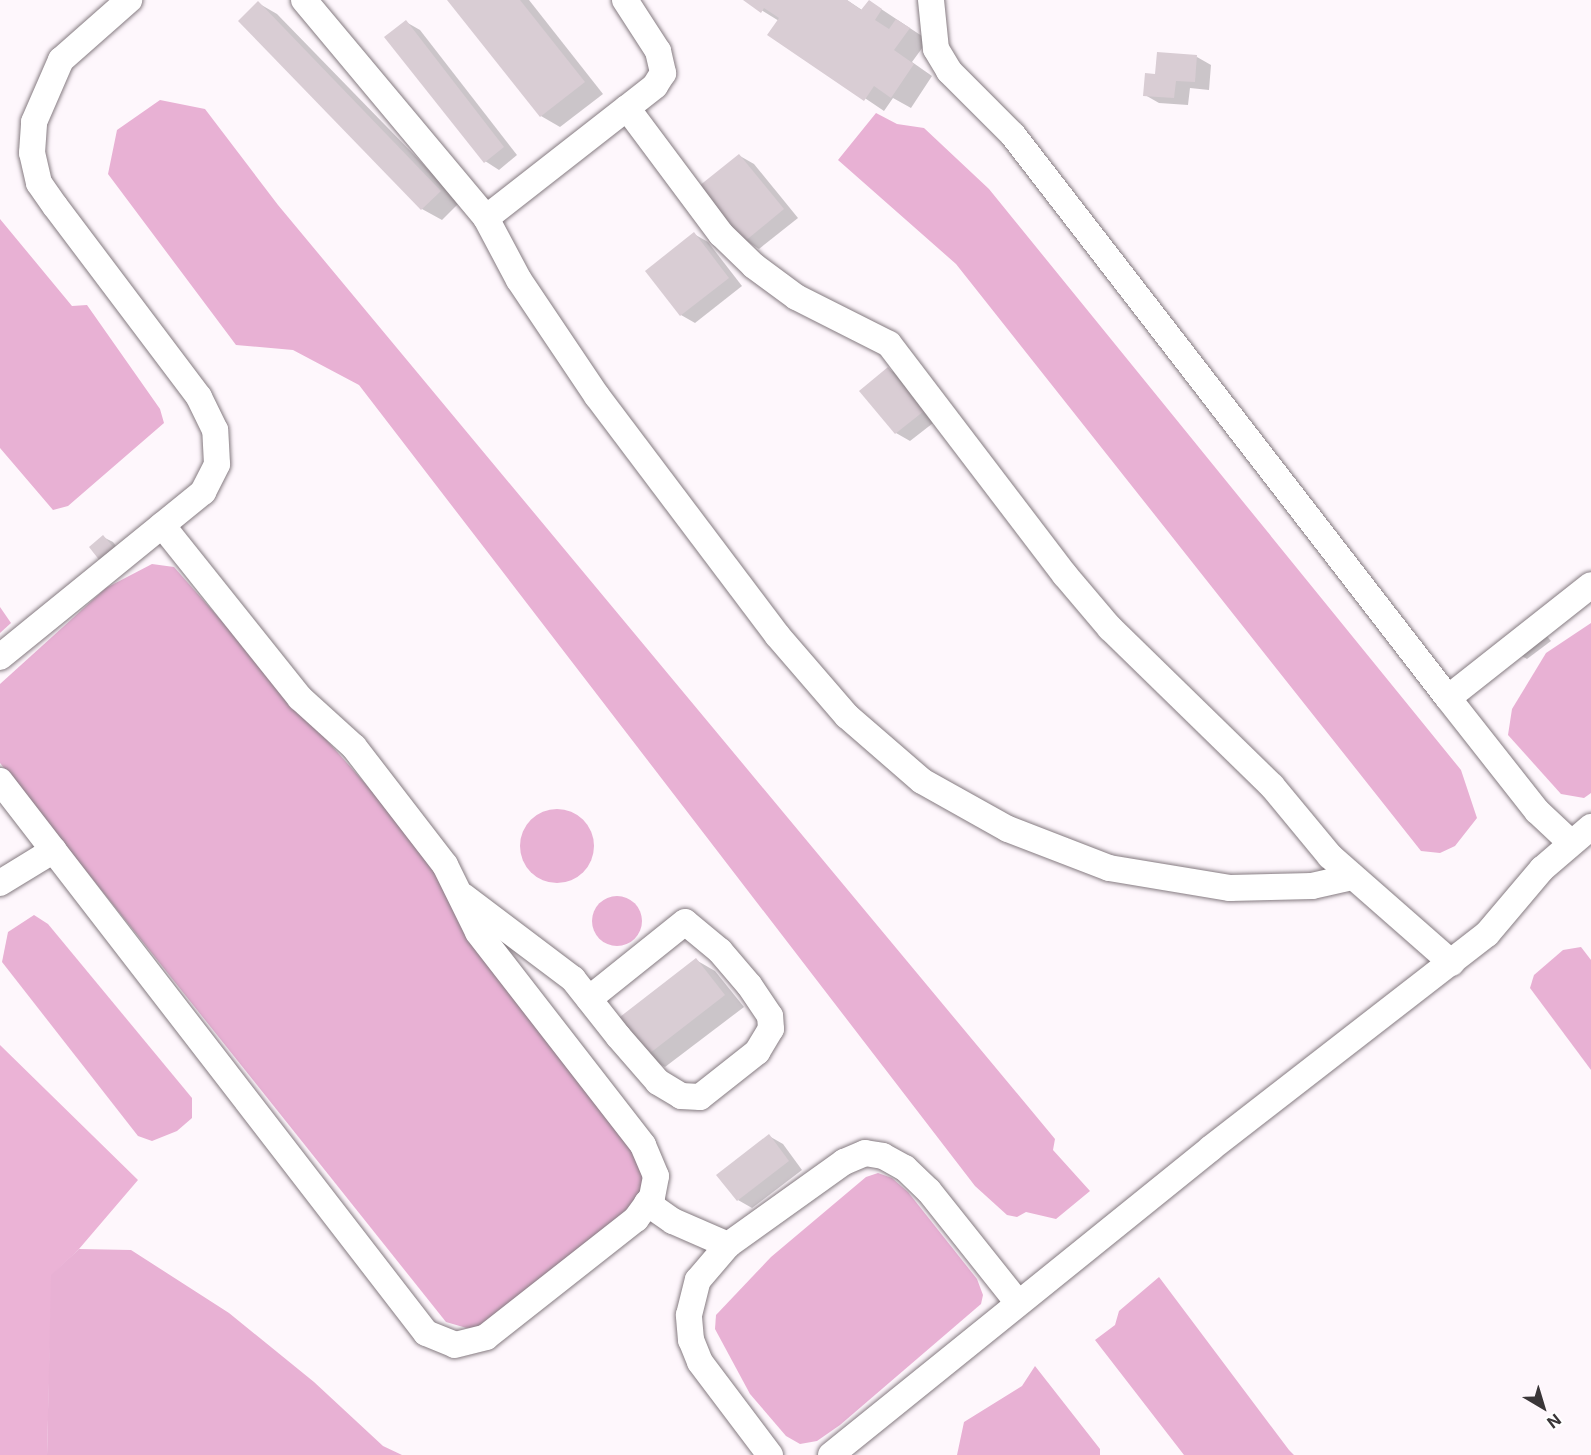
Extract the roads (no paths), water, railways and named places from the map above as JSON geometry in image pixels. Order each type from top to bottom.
[{"type":"lane","points":[[304,0],[486,218],[519,280],[597,396],[777,635],[847,716],[922,781],[1008,829],[1109,868],[1230,888],[1312,886],[1352,877]]},
{"type":"lane","points":[[486,218],[655,86],[663,73],[658,51],[624,0]]},
{"type":"lane","points":[[931,0],[936,49],[949,71],[1013,135],[1537,811],[1570,842]]},
{"type":"lane","points":[[0,657],[203,492],[217,464],[214,430],[179,366],[39,183],[32,153],[34,122],[61,60],[114,4]]},
{"type":"lane","points":[[627,108],[721,234],[754,266],[807,303],[889,344],[1103,619],[1272,786],[1352,877],[1452,963]]},
{"type":"lane","points":[[0,781],[426,1333],[455,1345],[486,1337],[636,1219],[647,1203],[656,1176],[643,1145],[478,932],[445,865],[354,747],[300,698],[162,525]]},
{"type":"lane","points":[[1448,698],[1591,585]]},
{"type":"lane","points":[[831,1455],[1018,1303],[1452,963],[1487,934],[1570,842],[1591,827]]},
{"type":"lane","points":[[0,884],[54,850]]},
{"type":"lane","points":[[458,892],[573,979],[589,999],[658,1082],[681,1096],[700,1097],[757,1052],[771,1029],[770,1017],[749,985],[720,951],[685,922],[589,999]]},
{"type":"lane","points":[[770,1455],[727,1402],[700,1362],[691,1340],[689,1315],[698,1280],[728,1245],[844,1162],[865,1153],[883,1156],[905,1168],[929,1191],[1018,1303]]},
{"type":"lane","points":[[647,1203],[673,1221],[728,1245]]}]
